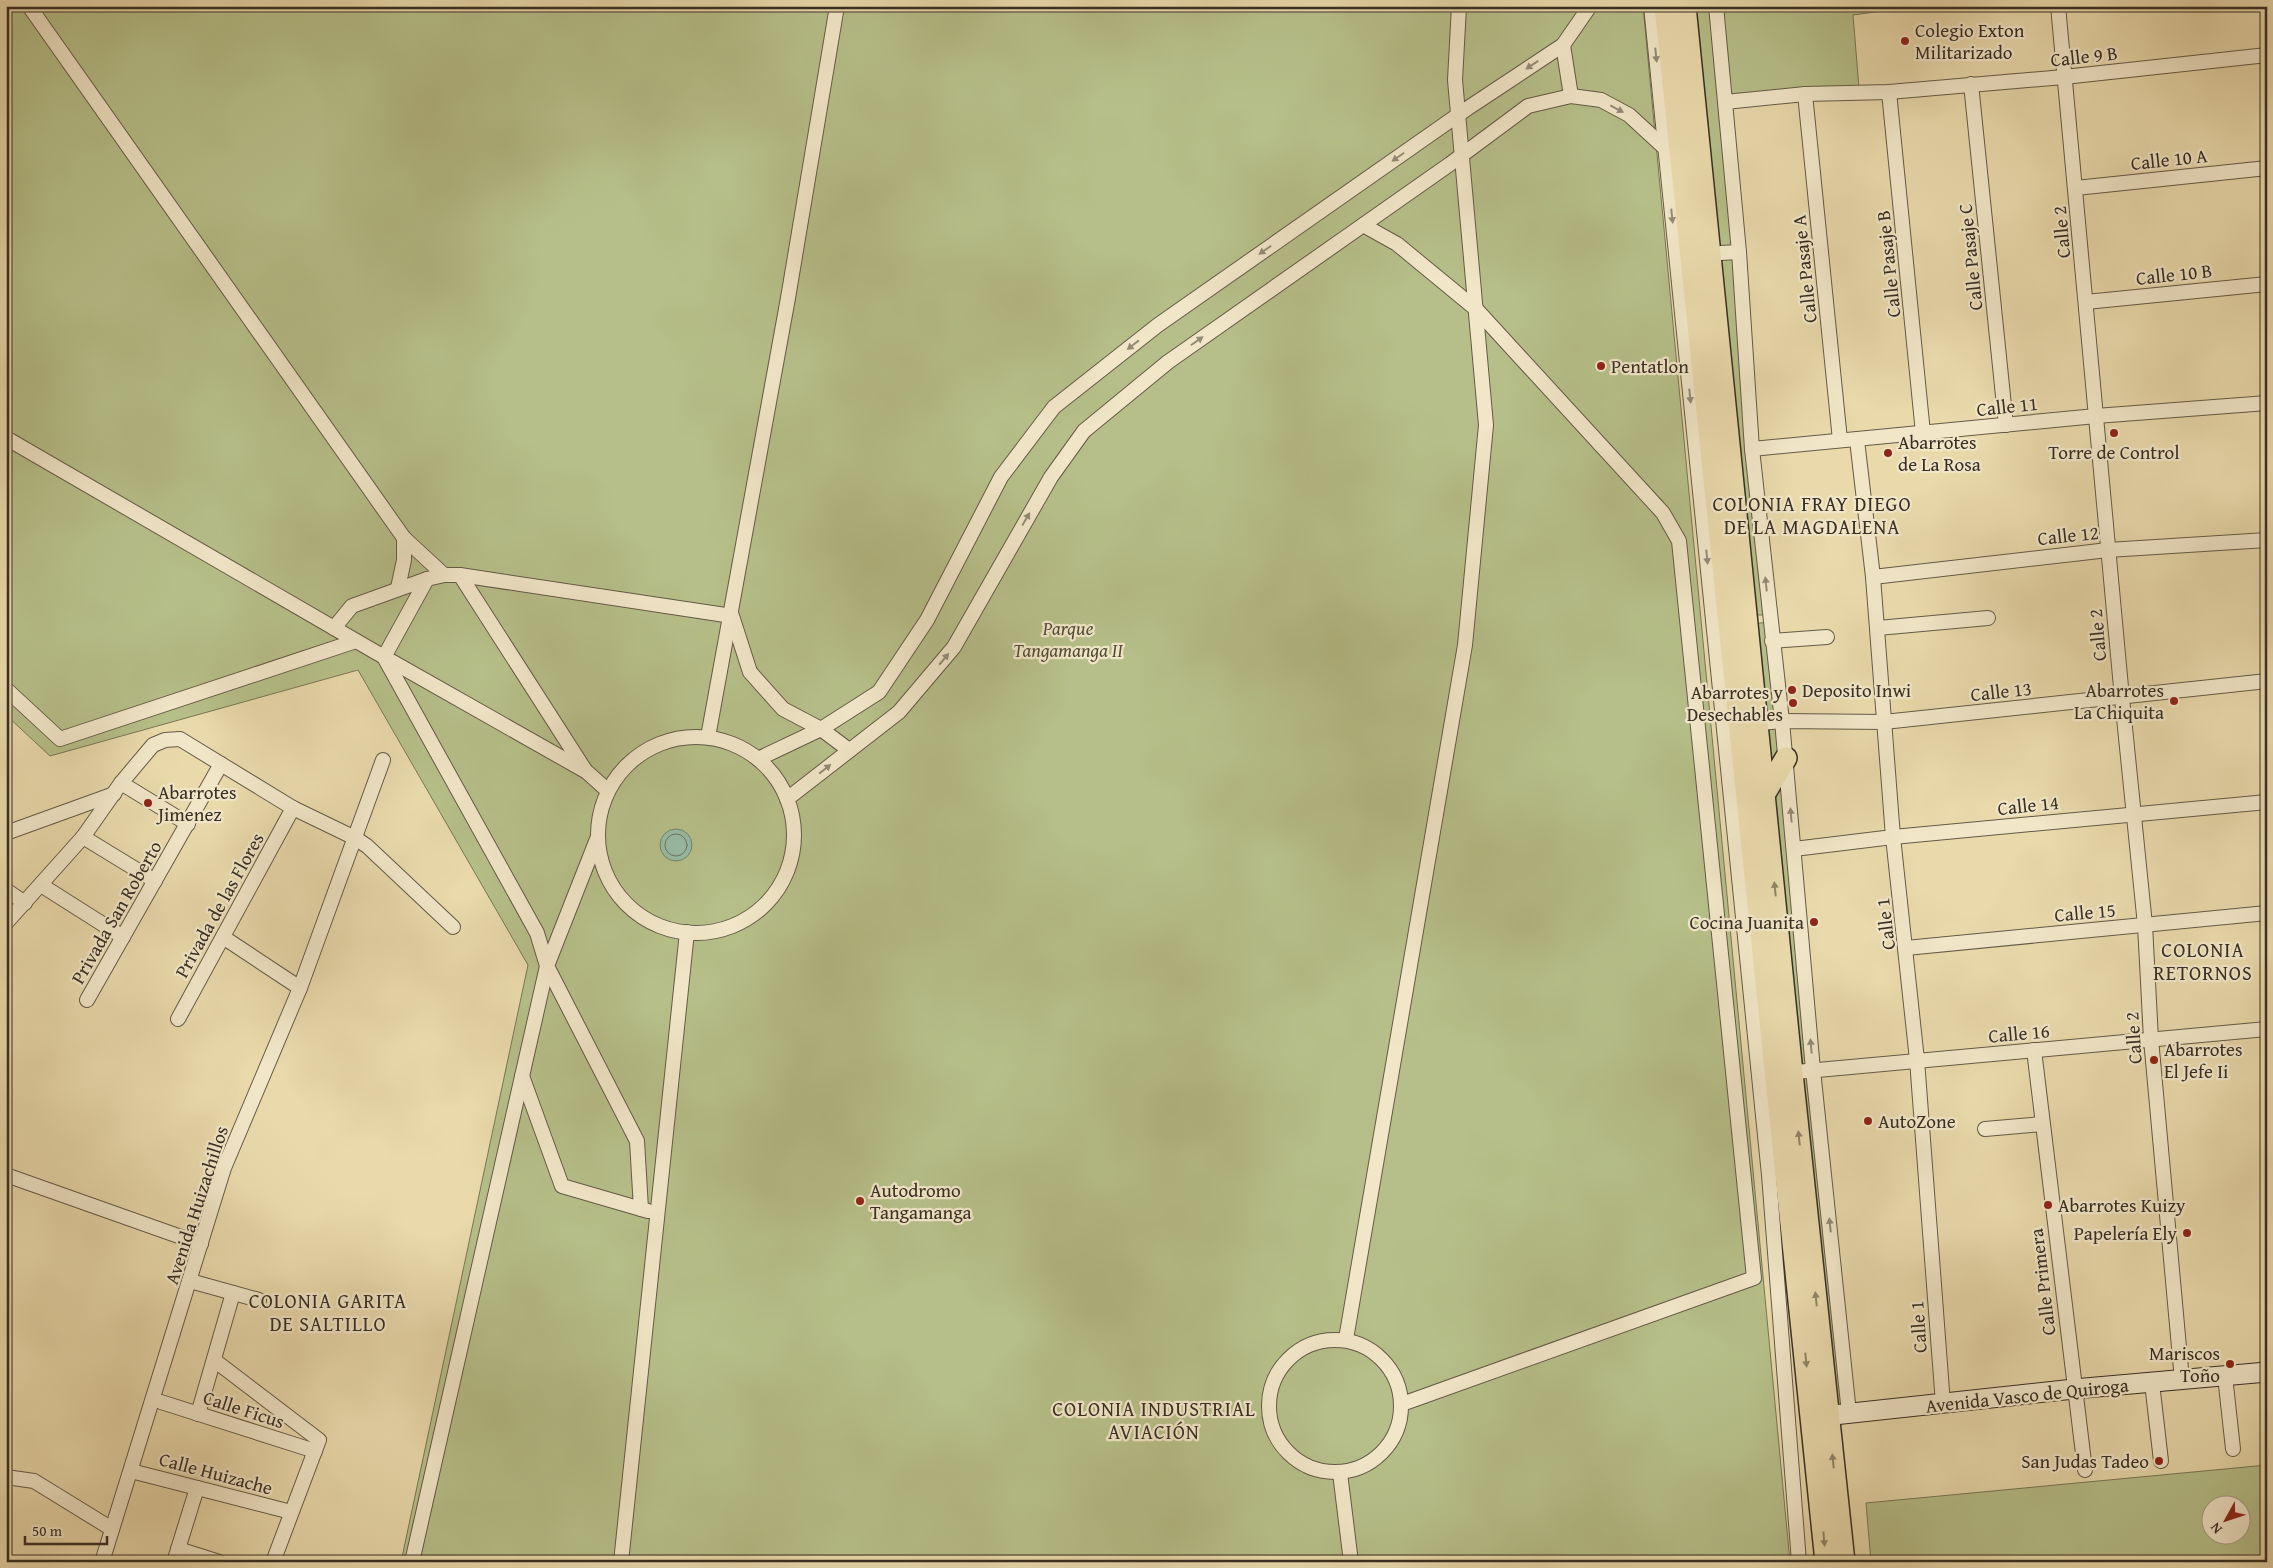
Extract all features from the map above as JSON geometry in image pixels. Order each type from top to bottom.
[{"type":"main road","points":[[1665,6],[1689,254],[1730,623],[1748,724],[1765,793],[1766,979]]},
{"type":"main road","points":[[1685,6],[1710,253],[1730,623]]},
{"type":"main road","points":[[1748,724],[1766,979],[1784,1073],[1829,1500],[1844,1562]]},
{"type":"main road","points":[[1765,793],[1786,758]]},
{"type":"main road","points":[[1798,1204],[1812,1260],[1821,1347],[1820,1416]]},
{"type":"main road","name":"Avenida Vasco de Quiroga","points":[[1820,1416],[2074,1389],[2267,1372]]},
{"type":"main road","points":[[1826,1562],[1829,1500]]},
{"type":"street","points":[[29,6],[404,538],[444,575]]},
{"type":"street","points":[[708,738],[732,616],[801,227],[837,6]]},
{"type":"street","points":[[1346,1340],[1465,646],[1486,425],[1462,156],[1460,114],[1455,80],[1459,6]]},
{"type":"street","points":[[758,759],[821,729],[879,692],[927,620],[1000,477],[1054,407],[1158,326],[1460,114],[1563,45],[1590,6]]},
{"type":"street","points":[[1651,6],[1665,148],[1730,623],[1766,979],[1798,1204],[1833,1259],[1849,1413]]},
{"type":"street","points":[[1716,6],[1739,252],[1752,450],[1786,758],[1813,1070],[1798,1204],[1788,1427],[1799,1562]]},
{"type":"street","name":"Calle 2","points":[[2058,6],[2122,698],[2145,925],[2151,1038],[2182,1380]]},
{"type":"street","points":[[1563,45],[1570,96]]},
{"type":"street","name":"Calle 9 B","points":[[1725,102],[1805,94],[1889,92],[2064,77],[2267,54]]},
{"type":"street","name":"Calle Pasaje C","points":[[1971,84],[2006,425]]},
{"type":"street","name":"Calle Pasaje B","points":[[1889,92],[1923,433]]},
{"type":"street","name":"Calle Pasaje A","points":[[1805,94],[1840,440]]},
{"type":"street","points":[[787,799],[899,712],[954,647],[1050,477],[1084,431],[1168,362],[1462,156],[1528,106],[1570,96],[1601,100],[1629,115],[1665,148],[1680,165]]},
{"type":"street","name":"Calle 10 A","points":[[2076,188],[2267,168]]},
{"type":"street","points":[[1363,225],[1397,244],[1476,309],[1663,513],[1679,541],[1754,1278],[1402,1404]]},
{"type":"street","points":[[1689,254],[1739,252]]},
{"type":"street","name":"Calle 10 B","points":[[2086,302],[2267,284]]},
{"type":"street","name":"Calle 11","points":[[1752,450],[2096,416],[2267,403]]},
{"type":"street","points":[[6,438],[356,641],[587,772],[608,791]]},
{"type":"street","name":"Calle 1","points":[[1858,440],[1878,628],[1893,837],[1917,1060],[1943,1404]]},
{"type":"street","points":[[398,588],[404,560],[404,538]]},
{"type":"street","name":"Calle 12","points":[[1873,577],[2108,550],[2267,540]]},
{"type":"street","points":[[334,628],[352,606],[398,588],[444,575],[460,575],[732,616]]},
{"type":"street","points":[[460,575],[587,772]]},
{"type":"street","points":[[384,657],[427,579]]},
{"type":"street","points":[[732,616],[750,672],[783,710],[821,729],[849,750]]},
{"type":"street","points":[[1878,628],[1988,618]]},
{"type":"street","points":[[1730,623],[1770,619]]},
{"type":"street","points":[[1772,641],[1827,637]]},
{"type":"street","points":[[6,689],[60,739],[356,641]]},
{"type":"street","points":[[384,657],[538,933],[547,966],[636,1141],[641,1209]]},
{"type":"street","name":"Calle 13","points":[[1748,724],[1782,721],[1884,722],[2267,681]]},
{"type":"street","points":[[685,737],[708,738],[734,745],[758,759],[779,784],[787,799],[794,831],[793,847],[786,873],[773,895],[755,913],[732,926],[707,932],[687,932],[664,927],[624,902],[602,861],[598,837],[600,814],[608,791],[617,776],[629,763],[642,752],[663,742],[685,737]]},
{"type":"street","points":[[6,922],[83,836],[117,788],[154,746],[165,740],[180,739],[293,808],[355,838],[391,868],[453,927]]},
{"type":"street","name":"Avenida Huizachillos","points":[[102,1562],[224,1168],[300,988],[383,760]]},
{"type":"street","name":"Privada San Roberto","points":[[87,1000],[221,764]]},
{"type":"street","points":[[6,833],[117,788],[188,824]]},
{"type":"street","name":"Calle 14","points":[[1794,849],[1893,837],[2267,802]]},
{"type":"street","name":"Privada de las Flores","points":[[178,1019],[293,808]]},
{"type":"street","points":[[83,836],[156,881]]},
{"type":"street","points":[[412,1562],[547,966],[598,837]]},
{"type":"street","points":[[41,885],[123,937]]},
{"type":"street","points":[[6,890],[25,903]]},
{"type":"street","name":"Calle 15","points":[[1906,948],[2267,913]]},
{"type":"street","points":[[621,1562],[687,932]]},
{"type":"street","points":[[223,937],[300,988]]},
{"type":"street","points":[[1766,979],[1805,977]]},
{"type":"street","name":"Calle 16","points":[[1784,1073],[2151,1038],[2267,1029]]},
{"type":"street","name":"Calle Primera","points":[[2034,1050],[2085,1470]]},
{"type":"street","points":[[522,1076],[562,1186],[658,1214]]},
{"type":"street","points":[[1985,1129],[2042,1124]]},
{"type":"street","points":[[6,1175],[201,1244]]},
{"type":"street","points":[[1812,1260],[1833,1259]]},
{"type":"street","points":[[190,1281],[259,1300]]},
{"type":"street","points":[[198,1414],[233,1293]]},
{"type":"street","points":[[1320,1340],[1346,1340],[1376,1353],[1389,1367],[1398,1385],[1402,1404],[1396,1433],[1387,1448],[1374,1461],[1358,1469],[1340,1473],[1322,1472],[1302,1464],[1285,1451],[1274,1433],[1268,1412],[1269,1391],[1276,1373],[1288,1358],[1303,1347],[1320,1340]]},
{"type":"street","points":[[1821,1347],[1842,1346]]},
{"type":"street","points":[[214,1360],[317,1446],[273,1562]]},
{"type":"street","points":[[2225,1376],[2233,1449]]},
{"type":"street","points":[[2152,1383],[2161,1461]]},
{"type":"street","name":"Calle Ficus","points":[[161,1402],[198,1414],[317,1446]]},
{"type":"street","name":"Avenida Vasco de Quiroga","points":[[1788,1427],[1820,1416]]},
{"type":"street","name":"Calle Huizache","points":[[130,1471],[291,1512]]},
{"type":"street","points":[[1340,1473],[1351,1562]]},
{"type":"street","points":[[6,1477],[34,1481],[112,1528]]},
{"type":"street","points":[[197,1488],[176,1555],[219,1562]]},
{"type":"green space","name":"Parque Tangamanga II","points":[[6,6],[1643,6],[1790,1562],[401,1562],[528,965],[358,670],[50,756],[6,715]]},
{"type":"green space","points":[[1691,6],[1712,6],[1736,252],[1716,249]]},
{"type":"green space","points":[[1719,6],[1919,6],[1853,15],[1859,88],[1728,99]]},
{"type":"green space","points":[[1734,256],[1768,615],[1755,615],[1717,257]]},
{"type":"green space","points":[[1768,622],[1778,718],[1765,719],[1753,624]]},
{"type":"green space","points":[[1779,725],[1782,757],[1770,777],[1765,727]]},
{"type":"green space","points":[[1783,771],[1845,1408],[1833,1409],[1771,790]]},
{"type":"green space","points":[[2267,1465],[2267,1562],[1871,1562],[1866,1503]]},
{"type":"water","points":[[676,829],[687,834],[692,845],[687,856],[676,861],[665,856],[660,845],[665,834]]},
{"type":"place","name":"Colegio Exton Militarizado","points":[[1905,41]]},
{"type":"place","name":"Pentatlon","points":[[1601,366]]},
{"type":"place","name":"Torre de Control","points":[[2114,433]]},
{"type":"place","name":"Abarrotes de La Rosa","points":[[1888,453]]},
{"type":"place","name":"Deposito Inwi","points":[[1792,690]]},
{"type":"place","name":"Abarrotes La Chiquita","points":[[2174,701]]},
{"type":"place","name":"Abarrotes y Desechables","points":[[1793,703]]},
{"type":"place","name":"Abarrotes Jimenez","points":[[148,803]]},
{"type":"place","name":"Cocina Juanita","points":[[1814,922]]},
{"type":"place","name":"Abarrotes El Jefe Ii","points":[[2154,1060]]},
{"type":"place","name":"AutoZone","points":[[1868,1121]]},
{"type":"place","name":"Autodromo Tangamanga","points":[[860,1201]]},
{"type":"place","name":"Abarrotes Kuizy","points":[[2048,1205]]},
{"type":"place","name":"Papelería Ely","points":[[2187,1233]]},
{"type":"place","name":"Mariscos Toño","points":[[2230,1364]]},
{"type":"place","name":"San Judas Tadeo","points":[[2159,1461]]},
{"type":"district","name":"COLONIA FRAY DIEGO DE LA MAGDALENA","points":[[1812,514]]},
{"type":"district","name":"COLONIA RETORNOS","points":[[2203,960]]},
{"type":"district","name":"COLONIA GARITA DE SALTILLO","points":[[328,1312]]},
{"type":"district","name":"COLONIA INDUSTRIAL AVIACIÓN","points":[[1154,1420]]}]
